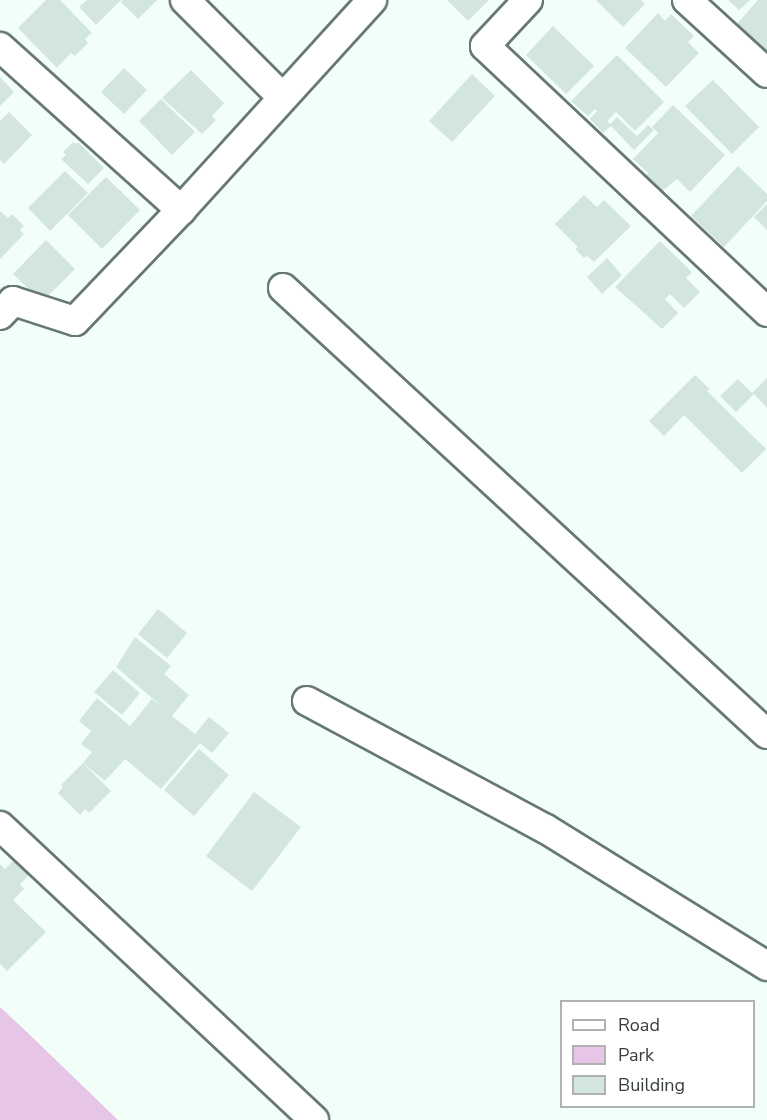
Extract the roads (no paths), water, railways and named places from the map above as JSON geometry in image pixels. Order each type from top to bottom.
[{"type":"street","points":[[185,0],[282,97]]},
{"type":"street","points":[[4,302],[75,321],[181,210],[372,0]]},
{"type":"street","points":[[528,0],[485,46],[767,312]]},
{"type":"street","points":[[687,0],[767,73]]},
{"type":"street","points":[[0,47],[181,210]]},
{"type":"street","points":[[283,288],[767,734]]},
{"type":"street","points":[[307,701],[546,829],[767,966]]},
{"type":"street","points":[[0,826],[314,1120]]}]
